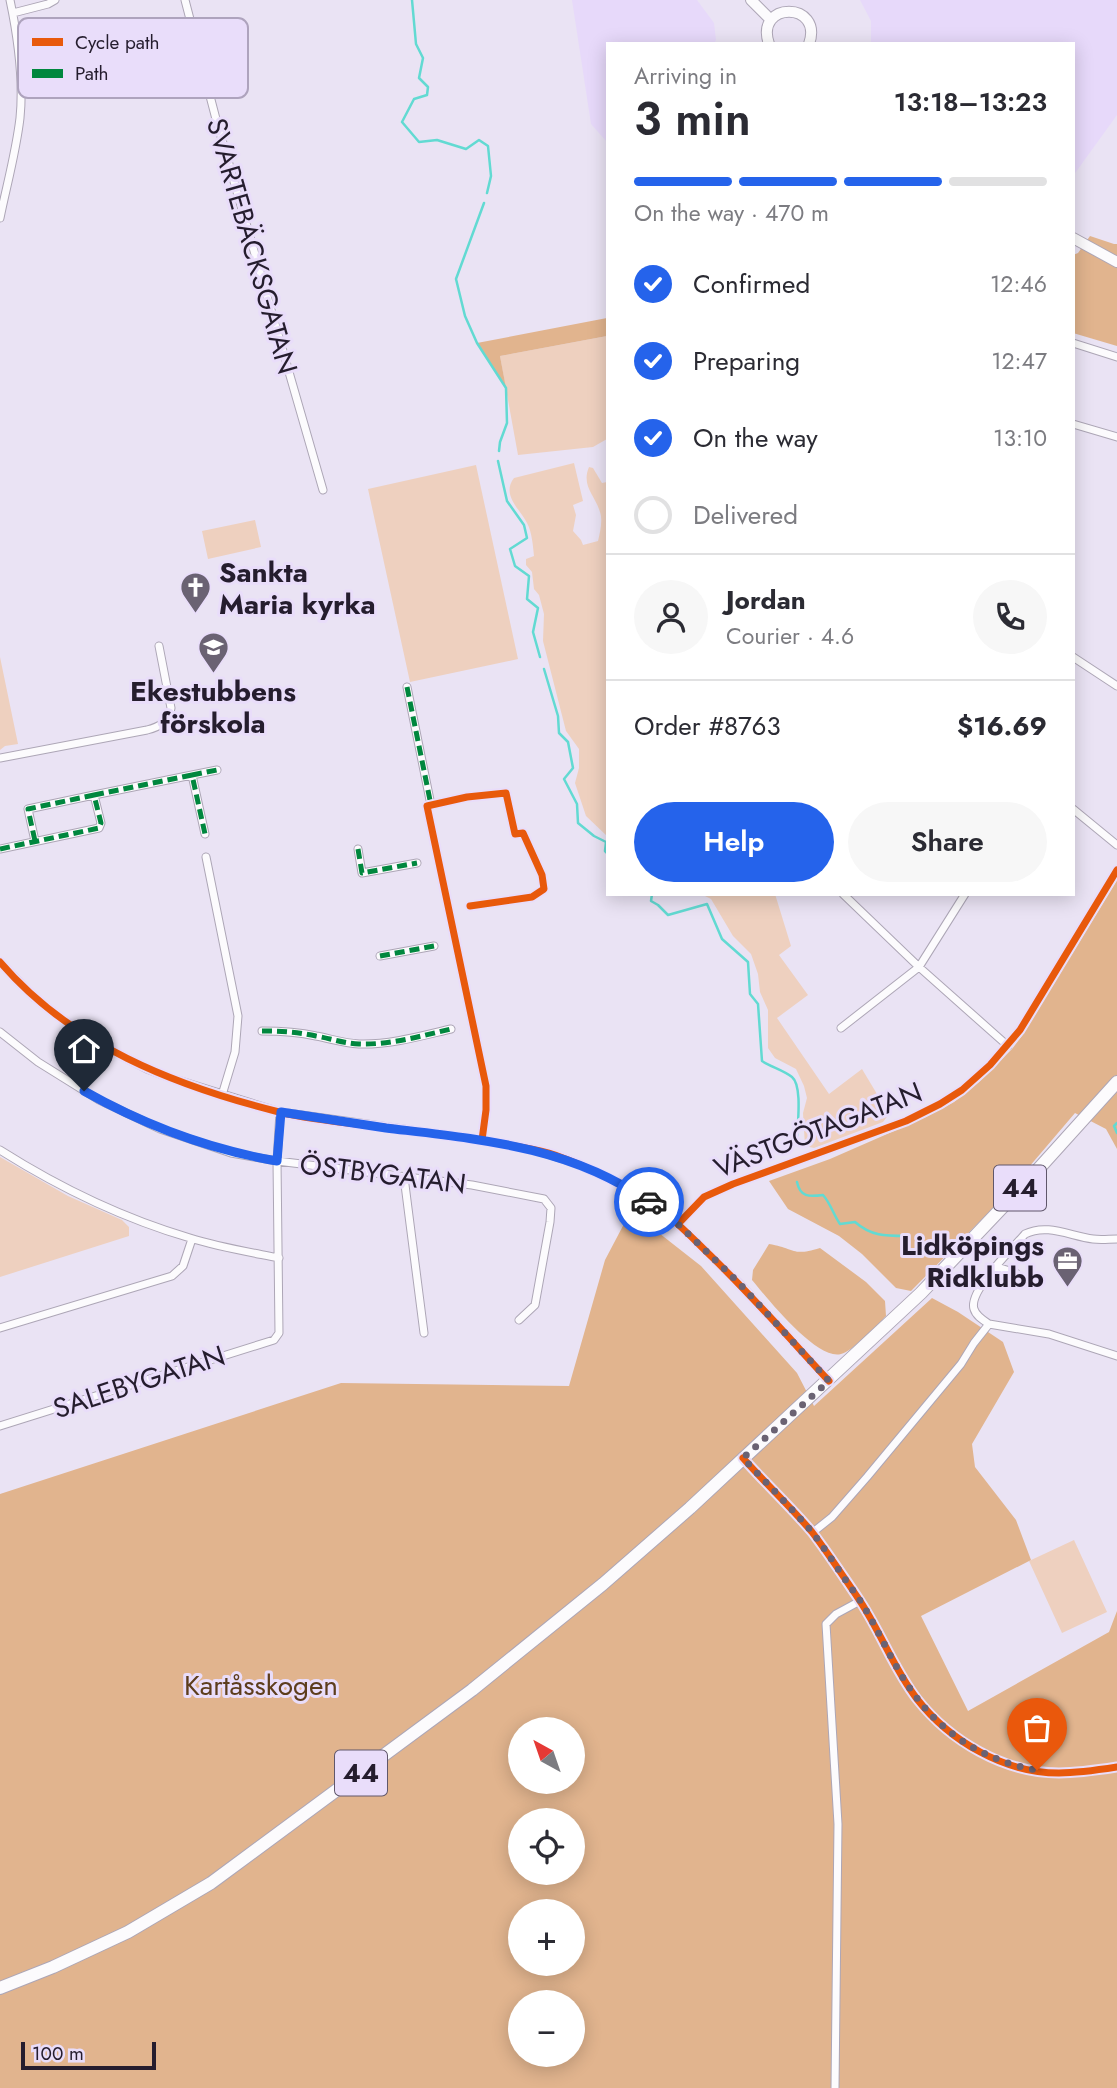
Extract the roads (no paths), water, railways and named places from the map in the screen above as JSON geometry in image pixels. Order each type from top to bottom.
[{"type":"main road","points":[[751,0],[771,20]]},
{"type":"main road","points":[[768,42],[766,34],[771,20],[784,11],[800,14],[809,24],[812,42]]},
{"type":"main road","points":[[1075,239],[1117,262]]},
{"type":"main road","name":"44","points":[[0,1988],[128,1932],[211,1883],[472,1690],[603,1584],[829,1381],[921,1293],[1117,1082]]},
{"type":"street","points":[[10,0],[18,52]]},
{"type":"street","points":[[13,13],[55,0]]},
{"type":"street","name":"SVARTEBÄCKSGATAN","points":[[185,0],[190,18]]},
{"type":"street","points":[[0,218],[16,144],[22,98]]},
{"type":"street","name":"SVARTEBÄCKSGATAN","points":[[210,98],[323,491]]},
{"type":"street","points":[[1075,344],[1117,357]]},
{"type":"street","points":[[1075,425],[1117,437]]},
{"type":"street","points":[[0,758],[146,730],[162,724],[171,708],[159,646]]},
{"type":"street","points":[[1075,658],[1117,686]]},
{"type":"street","points":[[407,687],[485,1086],[486,1110],[482,1140]]},
{"type":"street","points":[[35,841],[27,808],[217,770]]},
{"type":"street","points":[[192,775],[205,834]]},
{"type":"street","points":[[430,809],[459,798],[506,793],[514,834],[523,833],[542,875],[544,889],[532,897],[470,906]]},
{"type":"street","points":[[0,849],[99,828],[94,795]]},
{"type":"street","points":[[1075,810],[1117,845]]},
{"type":"street","points":[[358,849],[362,873],[417,863]]},
{"type":"street","points":[[205,856],[238,1016],[235,1052],[222,1095]]},
{"type":"street","name":"VÄSTGÖTAGATAN","points":[[678,1224],[704,1197],[924,1113],[962,1090],[1008,1046],[1030,1015],[1117,870]]},
{"type":"street","points":[[845,896],[919,967],[1008,1046]]},
{"type":"street","points":[[841,1028],[919,967],[964,896]]},
{"type":"street","points":[[380,956],[434,946]]},
{"type":"street","points":[[0,962],[35,998],[55,1014],[106,1048],[147,1069],[281,1112],[482,1140],[554,1155],[586,1168],[644,1198],[678,1224],[740,1284],[829,1381]]},
{"type":"street","points":[[262,1031],[302,1033],[335,1042],[360,1044],[388,1042],[451,1029]]},
{"type":"street","name":"ÖSTBYGATAN","points":[[0,1032],[38,1062],[99,1100],[160,1129],[231,1153],[472,1185],[544,1199],[551,1208],[551,1222],[535,1306],[519,1320]]},
{"type":"street","points":[[0,1150],[114,1212],[192,1239],[279,1258],[277,1161],[281,1112]]},
{"type":"street","points":[[404,1177],[424,1333]]},
{"type":"street","points":[[1117,1239],[1095,1240],[1035,1229],[1025,1234],[977,1289],[972,1300],[978,1316],[989,1324],[1049,1334],[1117,1356]]},
{"type":"street","points":[[0,1328],[172,1276],[183,1266],[192,1239]]},
{"type":"street","name":"SALEBYGATAN","points":[[0,1426],[274,1340],[277,1337],[279,1258]]},
{"type":"street","points":[[997,1267],[1016,1273]]},
{"type":"street","points":[[812,1533],[832,1517],[875,1467],[961,1364],[989,1324]]},
{"type":"street","points":[[743,1458],[812,1533],[860,1601],[916,1698],[940,1724],[964,1743],[1018,1767],[1056,1773],[1088,1772],[1117,1767]]},
{"type":"street","points":[[835,2088],[838,1824],[826,1624],[836,1614],[860,1601]]},
{"type":"waterway","points":[[412,0],[416,44],[423,58],[419,78],[428,87],[427,95],[414,99],[402,122],[419,142],[437,140],[466,149],[479,140],[488,146],[491,176],[487,193]]},
{"type":"waterway","points":[[484,203],[456,279],[465,316],[477,343],[506,388],[507,423],[499,451]]},
{"type":"waterway","points":[[498,461],[507,501],[524,525],[527,538],[510,549],[515,566],[529,576],[527,599],[538,608],[533,632],[540,657]]},
{"type":"waterway","points":[[544,669],[558,716],[559,733],[568,742],[573,768],[564,779],[577,804],[578,823],[606,842]]},
{"type":"waterway","points":[[606,842],[606,852]]},
{"type":"waterway","points":[[652,896],[651,901],[668,915],[707,904],[722,939],[748,962],[750,994],[758,1004],[762,1061],[792,1077],[797,1089],[797,1142]]},
{"type":"waterway","points":[[1117,1123],[1114,1126],[1117,1133]]},
{"type":"waterway","points":[[797,1182],[800,1191],[806,1195],[823,1195],[840,1224],[855,1222],[879,1234],[906,1236]]},
{"type":"place","name":"Sankta Maria kyrka","points":[[196,615]]},
{"type":"place","name":"Ekestubbens förskola","points":[[213,674]]},
{"type":"place","name":"Lidköpings Ridklubb","points":[[1067,1288]]},
{"type":"park label","name":"Kartåsskogen","points":[[261,1685]]}]
